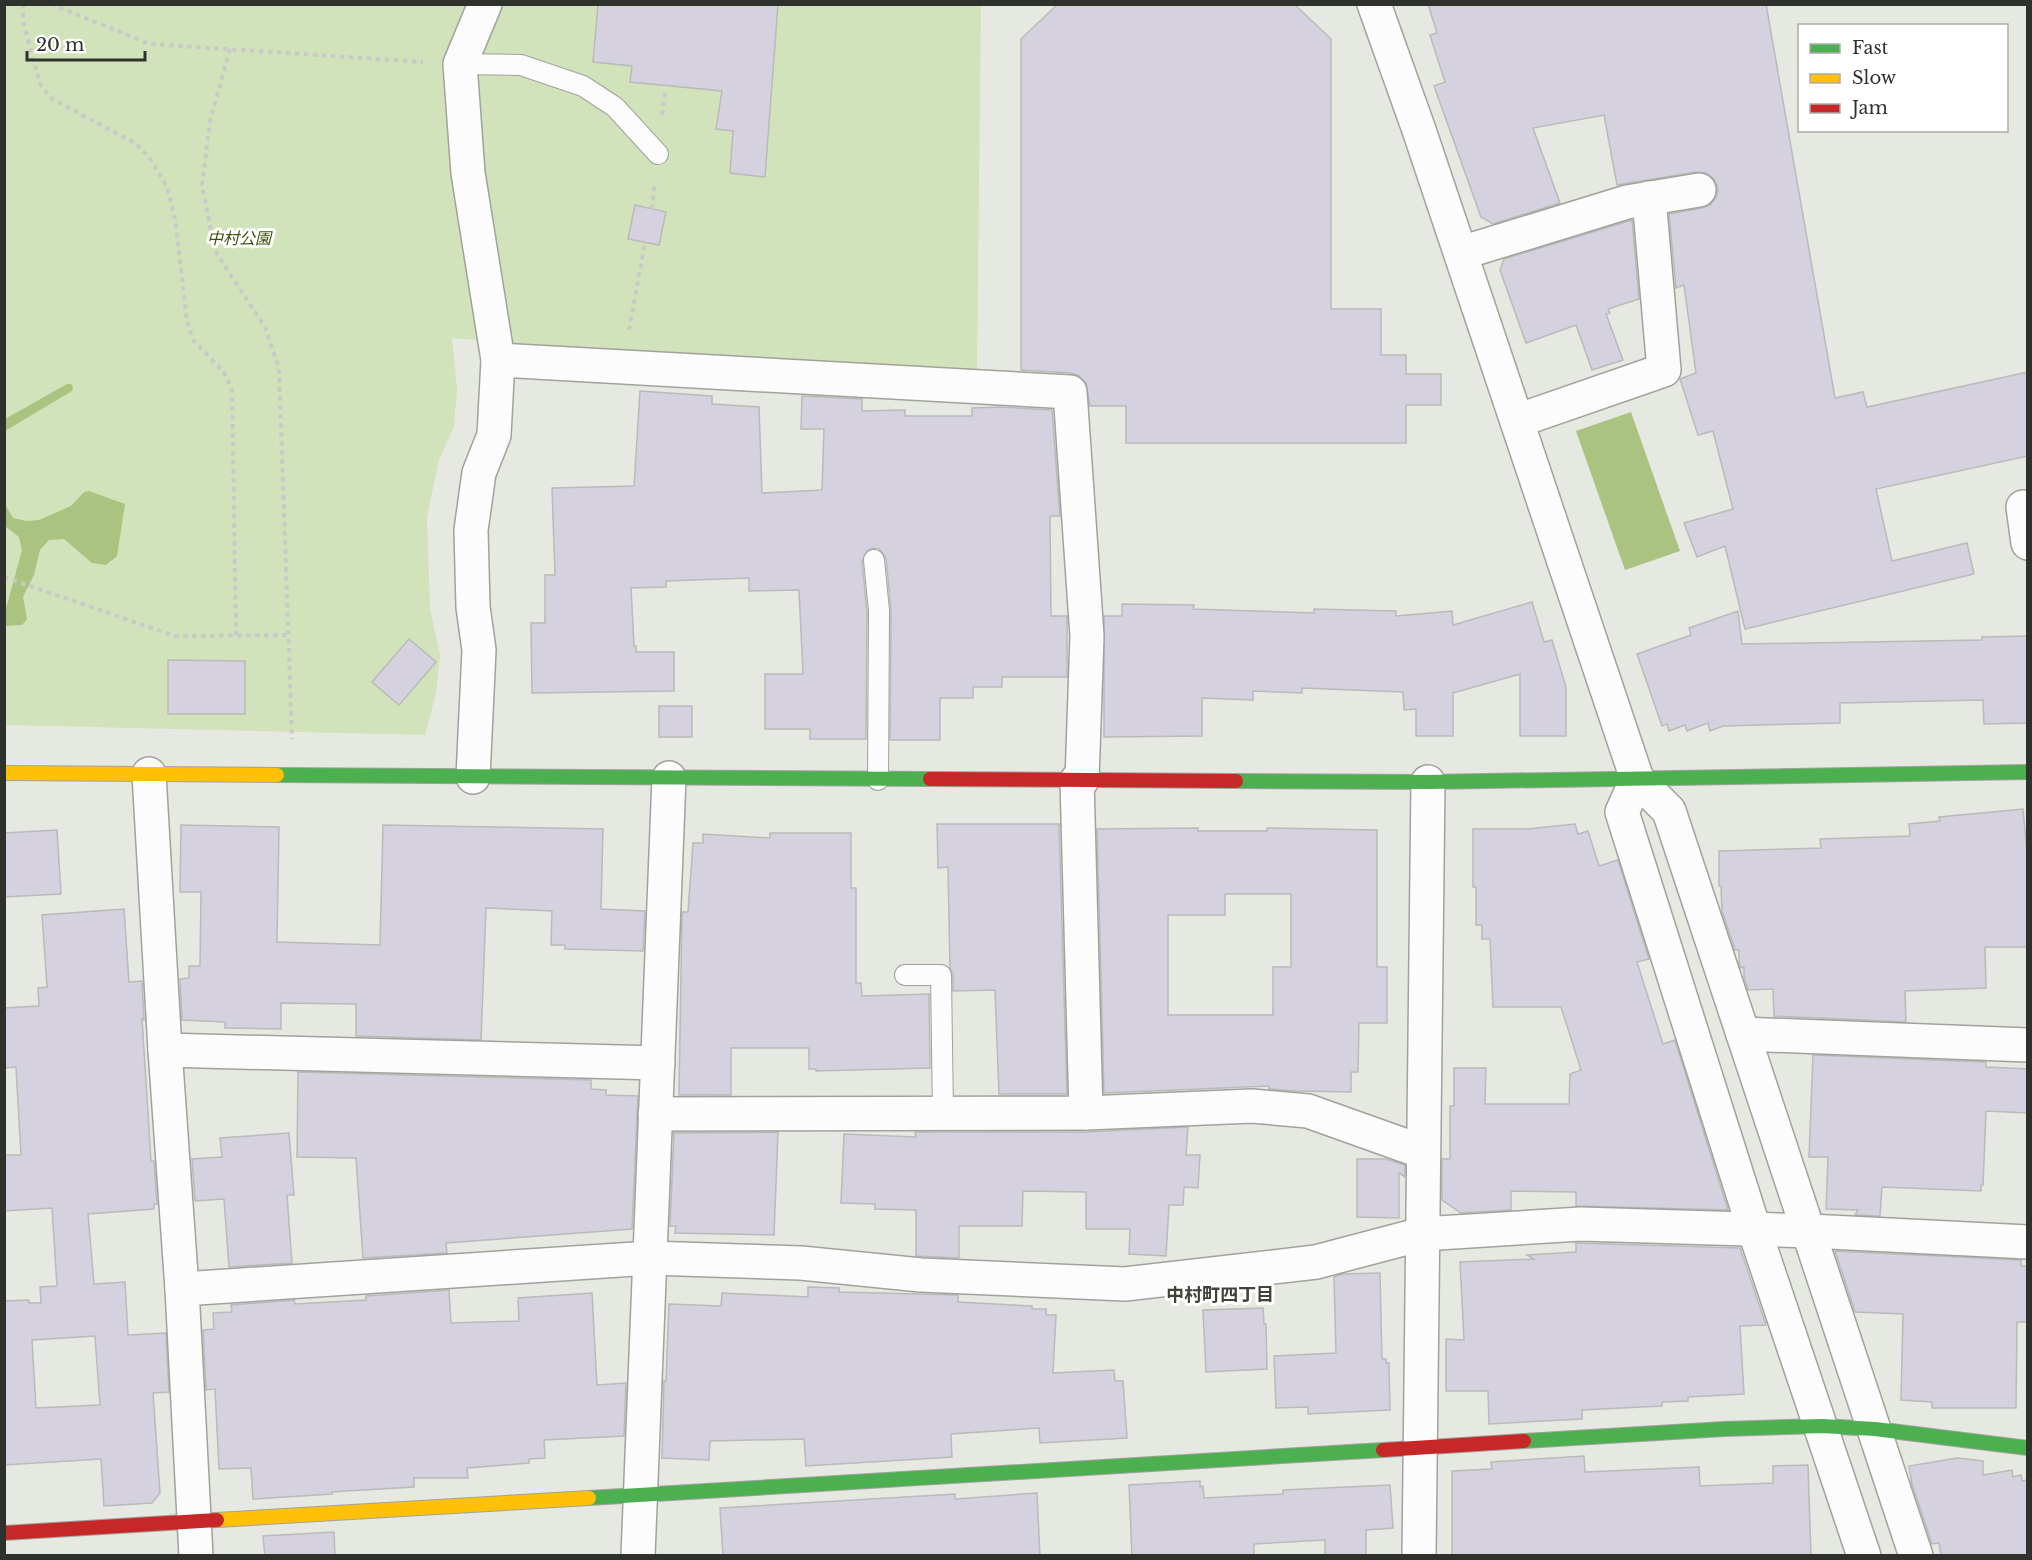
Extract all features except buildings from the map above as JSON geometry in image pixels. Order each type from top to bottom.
[{"type":"street","points":[[473,777],[479,650],[473,607],[471,530],[479,473],[494,435],[498,360],[468,173],[460,64],[485,4]]},
{"type":"street","points":[[1374,4],[1461,253],[1637,779],[1669,811],[1917,1556]]},
{"type":"street","points":[[1461,253],[1627,202],[1699,190]]},
{"type":"street","points":[[1517,421],[1664,370],[1649,198]]},
{"type":"street","points":[[498,360],[1070,392],[1087,636],[1080,780],[1086,1113]]},
{"type":"street","points":[[2023,507],[2028,543]]},
{"type":"street","points":[[4,773],[1428,782],[2028,772]]},
{"type":"street","points":[[148,774],[182,1289],[196,1556]]},
{"type":"street","points":[[638,1556],[669,778]]},
{"type":"street","points":[[1637,779],[1622,812],[1754,1229],[1864,1556]]},
{"type":"street","points":[[1419,1556],[1428,782]]},
{"type":"street","points":[[1743,1034],[2028,1044]]},
{"type":"street","points":[[165,1050],[658,1063]]},
{"type":"street","points":[[656,1114],[1086,1113],[1252,1106],[1308,1111],[1423,1152]]},
{"type":"street","points":[[182,1289],[650,1258],[801,1263],[921,1275],[1125,1284],[1316,1262],[1422,1234],[1581,1224],[1810,1231],[2028,1242]]},
{"type":"street","points":[[4,1533],[1712,1430],[1822,1426],[1875,1429],[2028,1448]]},
{"type":"lane","points":[[460,64],[521,65],[583,86],[615,107],[658,154]]},
{"type":"lane","points":[[874,560],[879,611],[878,780]]},
{"type":"lane","points":[[905,975],[941,975],[943,1114]]},
{"type":"path","points":[[23,4],[23,21],[40,84],[52,99],[135,143],[151,160],[167,187],[176,218],[187,321],[193,340],[223,371],[232,389],[236,635]]},
{"type":"path","points":[[51,4],[150,44],[460,64]]},
{"type":"path","points":[[230,49],[210,121],[202,184],[215,251],[265,327],[279,368],[292,740]]},
{"type":"path","points":[[622,368],[645,242]]},
{"type":"path","points":[[4,578],[176,636],[288,635]]},
{"type":"green space","name":"中村公園","points":[[5,5],[981,5],[977,369],[802,368],[452,338],[457,390],[454,427],[439,460],[427,517],[430,609],[440,655],[436,693],[425,735],[5,725]]},
{"type":"shaded area","points":[[67,384],[71,384],[72,391],[5,431],[5,419]]},
{"type":"shaded area","points":[[1631,412],[1680,551],[1625,570],[1576,431]]},
{"type":"shaded area","points":[[89,491],[125,504],[117,556],[106,565],[92,563],[64,539],[49,540],[40,550],[34,575],[23,597],[27,619],[22,625],[5,626],[5,607],[22,550],[19,537],[5,526],[5,504],[13,518],[26,521],[39,520],[71,506],[84,492]]},
{"type":"traffic: fast","points":[[1236,781],[1428,782],[2028,772]]},
{"type":"traffic: fast","points":[[277,775],[930,779]]},
{"type":"traffic: fast","points":[[1524,1441],[1724,1429],[1822,1426],[1875,1429],[2028,1448]]},
{"type":"traffic: fast","points":[[589,1498],[1383,1450]]},
{"type":"traffic: slow","points":[[4,773],[277,775]]},
{"type":"traffic: slow","points":[[217,1520],[589,1498]]},
{"type":"traffic: jam","points":[[930,779],[1236,781]]},
{"type":"traffic: jam","points":[[1383,1450],[1524,1441]]},
{"type":"traffic: jam","points":[[4,1533],[217,1520]]},
{"type":"district","name":"中村町四丁目","points":[[1220,1295]]}]
